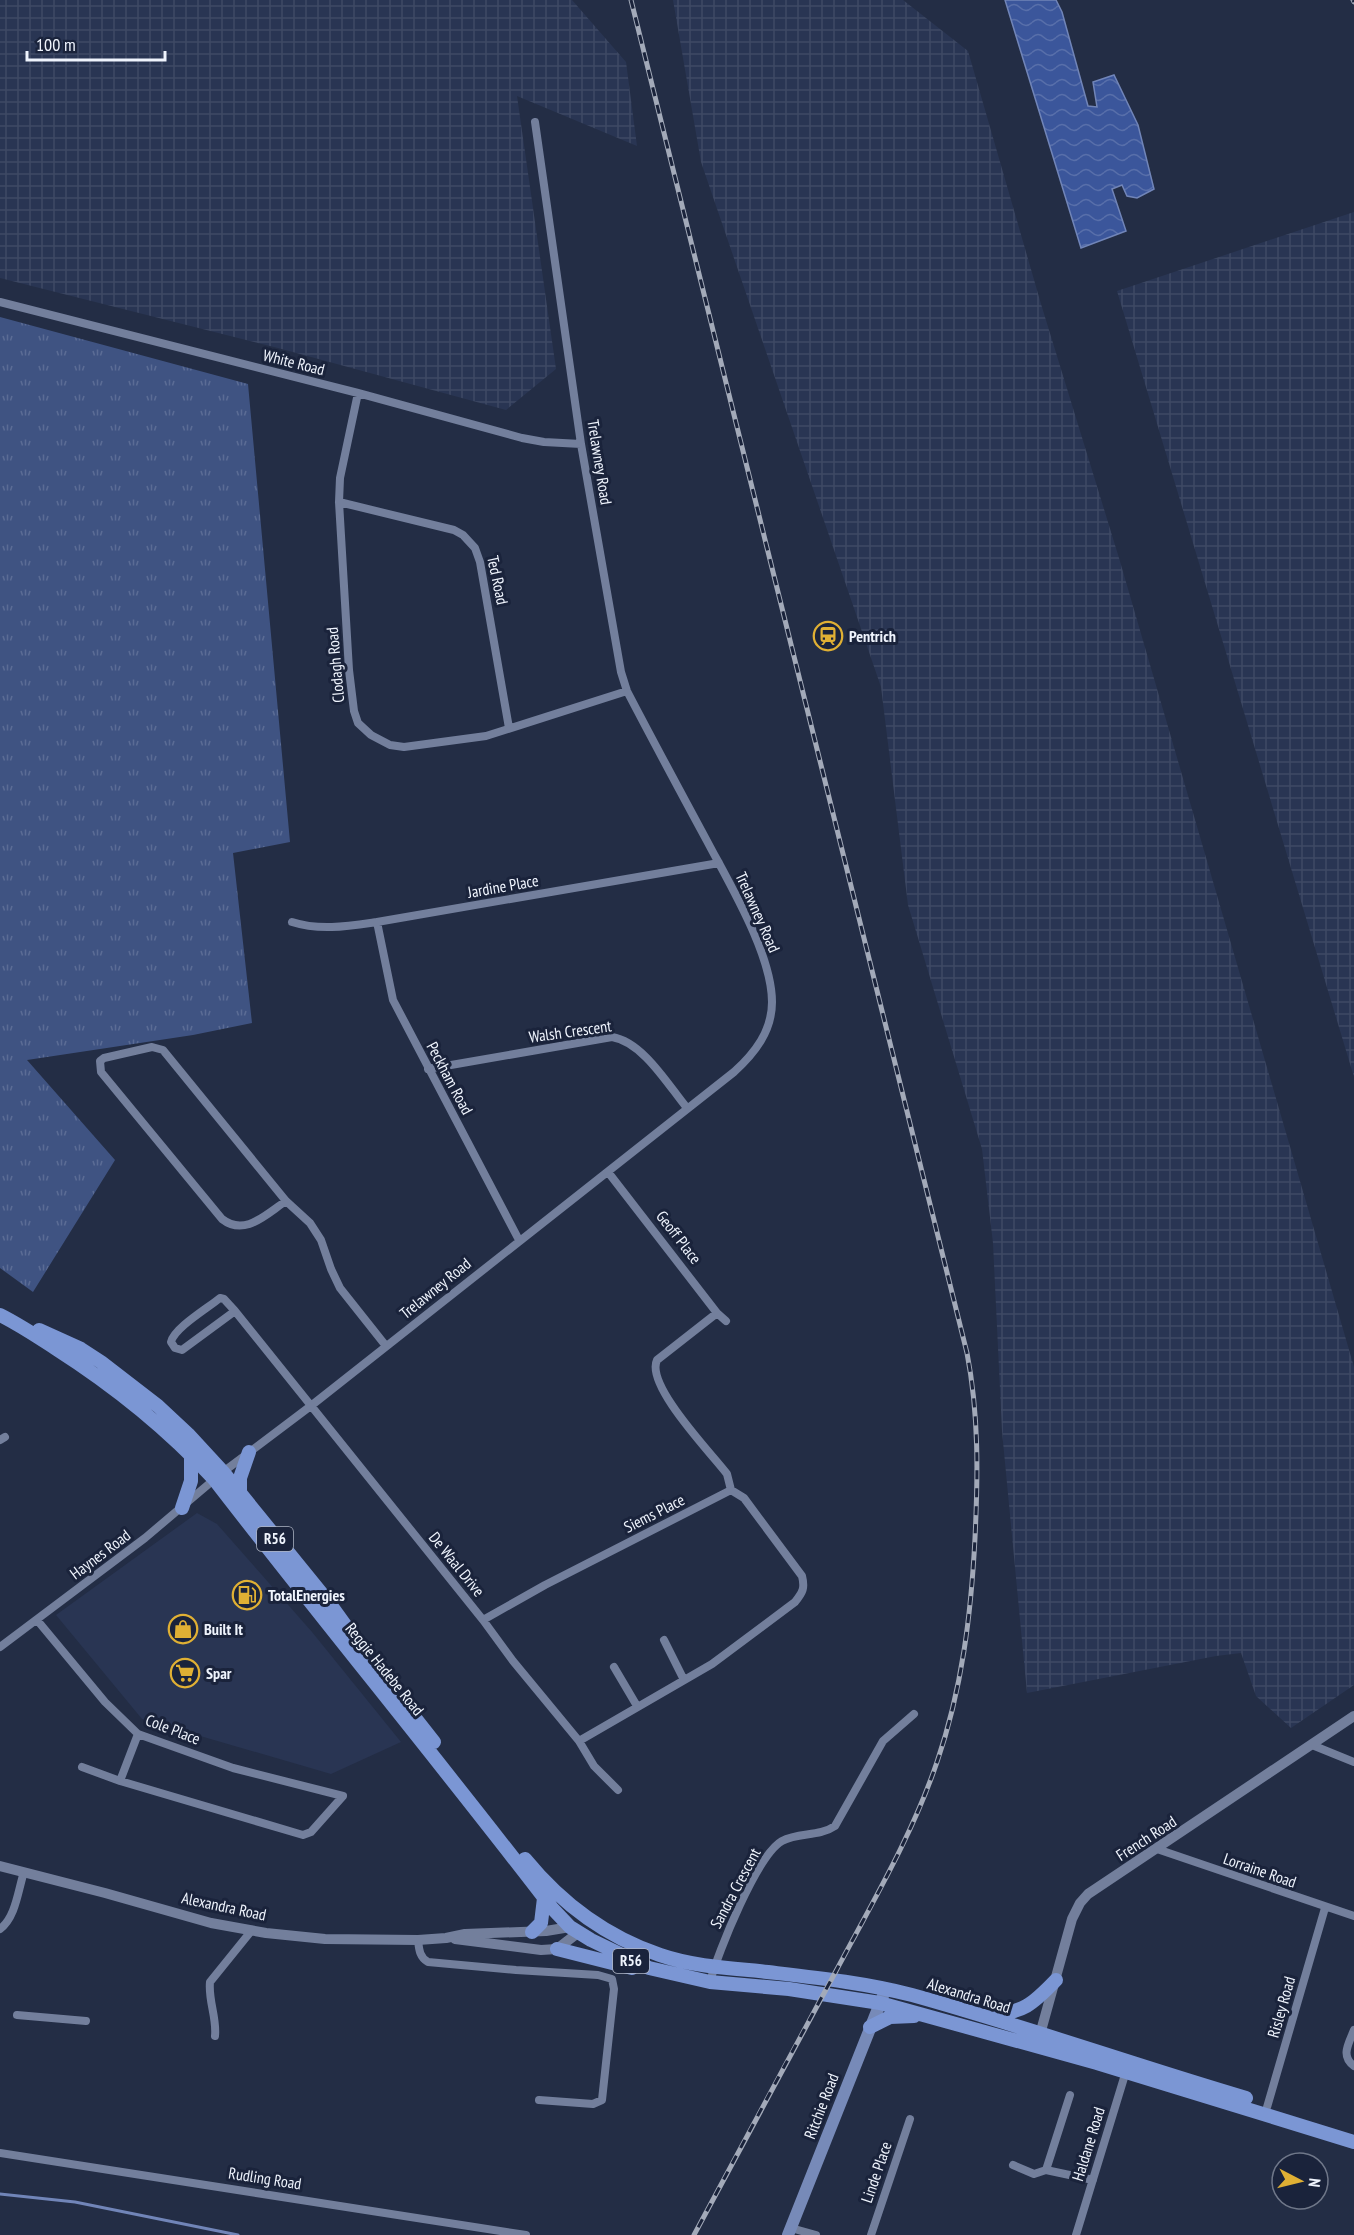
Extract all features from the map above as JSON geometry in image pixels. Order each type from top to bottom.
[{"type":"main road","name":"Reggie Hadebe Road","points":[[0,1315],[25,1327],[111,1386],[240,1494],[330,1604],[539,1885],[559,1895],[576,1908]]},
{"type":"main road","name":"Reggie Hadebe Road","points":[[25,1327],[38,1330],[81,1349],[119,1374],[174,1421],[539,1885],[577,1929]]},
{"type":"main road","points":[[240,1494],[240,1478],[249,1452]]},
{"type":"main road","points":[[182,1508],[191,1481],[191,1454]]},
{"type":"main road","points":[[532,1932],[541,1923],[539,1885]]},
{"type":"main road","points":[[559,1895],[577,1919],[577,1929],[598,1925]]},
{"type":"main road","name":"Alexandra Road","points":[[576,1908],[619,1939],[662,1956],[714,1966],[812,1977],[880,2003],[1038,2040],[1267,2109],[1354,2132]]},
{"type":"main road","name":"Alexandra Road","points":[[577,1929],[599,1945],[649,1968],[710,1982],[811,1992],[885,1989],[984,2017],[1038,2040]]},
{"type":"main road","points":[[557,1948],[621,1966],[649,1968]]},
{"type":"main road","points":[[984,2017],[1014,2012],[1030,2005],[1056,1980]]},
{"type":"main road","name":"Ritchie Road","points":[[790,2231],[885,1989]]},
{"type":"main road","points":[[870,2027],[890,2017],[925,2014]]},
{"type":"main road","name":"Alexandra Road","points":[[1267,2109],[1354,2142]]},
{"type":"street","name":"Trelawney Road","points":[[218,1476],[608,1172],[753,1054],[769,1023],[772,1004],[766,968],[757,942],[733,889],[627,691],[616,651],[581,444],[534,122]]},
{"type":"street","name":"White Road","points":[[0,302],[358,393],[522,438],[581,444]]},
{"type":"street","name":"Clodagh Road","points":[[358,393],[340,478],[339,502],[349,669],[354,711],[358,723],[364,730],[379,741],[404,747],[486,736],[627,691]]},
{"type":"street","name":"Ted Road","points":[[339,502],[454,530],[463,535],[475,548],[488,604],[509,728]]},
{"type":"street","name":"Jardine Place","points":[[292,922],[322,927],[377,922],[718,863]]},
{"type":"street","name":"Peckham Road","points":[[377,922],[393,1000],[519,1240]]},
{"type":"street","name":"Walsh Crescent","points":[[428,1069],[612,1037],[621,1039],[640,1050],[687,1108]]},
{"type":"street","points":[[286,1201],[246,1226],[228,1224],[101,1072],[100,1061],[104,1058],[152,1047],[163,1050],[286,1201],[310,1223],[321,1240],[340,1288],[386,1346]]},
{"type":"street","name":"Geoff Place","points":[[608,1172],[717,1313],[726,1321]]},
{"type":"street","points":[[220,1298],[224,1299],[235,1311],[182,1350],[177,1350],[171,1342],[172,1337],[187,1323],[220,1298]]},
{"type":"street","name":"De Waal Drive","points":[[235,1311],[579,1741],[594,1766],[618,1790]]},
{"type":"street","points":[[579,1741],[712,1664],[795,1602],[805,1586],[802,1576],[771,1532],[744,1498],[731,1490],[728,1474],[663,1394],[654,1371],[657,1360],[717,1313]]},
{"type":"street","name":"Haynes Road","points":[[0,1647],[182,1508],[218,1476]]},
{"type":"street","name":"Siems Place","points":[[483,1620],[545,1585],[731,1490]]},
{"type":"street","name":"Cole Place","points":[[37,1620],[105,1702],[138,1734],[233,1768],[343,1796],[311,1832],[303,1835],[120,1781]]},
{"type":"street","points":[[664,1640],[684,1680]]},
{"type":"street","points":[[614,1667],[637,1706]]},
{"type":"street","name":"Sandra Crescent","points":[[710,1982],[723,1942],[748,1890],[773,1849],[785,1839],[825,1832],[836,1827],[883,1741],[914,1714]]},
{"type":"street","name":"French Road","points":[[1038,2040],[1072,1919],[1080,1903],[1088,1894],[1354,1716]]},
{"type":"street","points":[[82,1767],[120,1781],[138,1734]]},
{"type":"street","points":[[1312,1745],[1354,1762]]},
{"type":"street","name":"Lorraine Road","points":[[1157,1849],[1354,1916]]},
{"type":"street","name":"Alexandra Road","points":[[0,1866],[211,1923],[325,1938],[418,1940],[465,1934],[577,1929]]},
{"type":"street","points":[[0,1929],[8,1923],[11,1916],[24,1872]]},
{"type":"street","name":"Risley Road","points":[[1267,2109],[1325,1908]]},
{"type":"street","points":[[557,1948],[577,1929]]},
{"type":"street","points":[[215,2036],[216,2025],[210,1982],[252,1930]]},
{"type":"street","name":"Alexandra Road","points":[[446,1938],[534,1950],[557,1948]]},
{"type":"street","points":[[418,1940],[420,1953],[428,1962],[598,1975],[612,1979],[614,1989],[602,2100],[593,2104],[539,2100]]},
{"type":"street","points":[[17,2015],[86,2021]]},
{"type":"street","points":[[1354,2030],[1346,2055],[1354,2066]]},
{"type":"street","name":"Haldane Road","points":[[1076,2235],[1127,2067]]},
{"type":"street","points":[[1046,2170],[1070,2095]]},
{"type":"street","name":"Linde Place","points":[[871,2235],[910,2119]]},
{"type":"street","name":"Rudling Road","points":[[0,2152],[526,2235]]},
{"type":"street","points":[[1013,2165],[1034,2174],[1046,2170],[1093,2180]]},
{"type":"street","points":[[790,2231],[816,2235]]},
{"type":"shaded area","points":[[0,0],[572,0],[626,62],[637,146],[517,96],[556,369],[506,410],[278,348],[0,278]]},
{"type":"shaded area","points":[[673,0],[903,0],[968,51],[1041,304],[1119,558],[1354,1367],[1354,1685],[1291,1728],[1256,1696],[1241,1653],[1027,1693],[1002,1431],[993,1243],[982,1149],[908,905],[881,687],[701,162]]},
{"type":"shaded area","points":[[1354,212],[1354,1077],[1117,291]]},
{"type":"shaded area","points":[[197,1513],[217,1524],[312,1632],[401,1742],[331,1774],[142,1719],[56,1615]]},
{"type":"green space","points":[[0,317],[248,384],[290,842],[233,853],[252,1023],[193,1035],[27,1060],[115,1160],[33,1292],[0,1268]]},
{"type":"water","points":[[1005,0],[1056,0],[1062,12],[1088,106],[1097,107],[1093,82],[1114,75],[1138,125],[1154,189],[1137,198],[1127,196],[1122,185],[1112,189],[1126,231],[1081,248]]},
{"type":"waterway","points":[[0,2194],[75,2202],[238,2235]]},
{"type":"railway","points":[[631,0],[967,1353],[974,1399],[977,1445],[975,1538],[968,1623],[953,1707],[937,1762],[916,1816],[891,1869],[694,2235]]},
{"type":"place","name":"Pentrich","points":[[828,636]]},
{"type":"place","name":"TotalEnergies","points":[[247,1595]]},
{"type":"place","name":"Built It","points":[[183,1629]]},
{"type":"place","name":"Spar","points":[[185,1673]]}]
